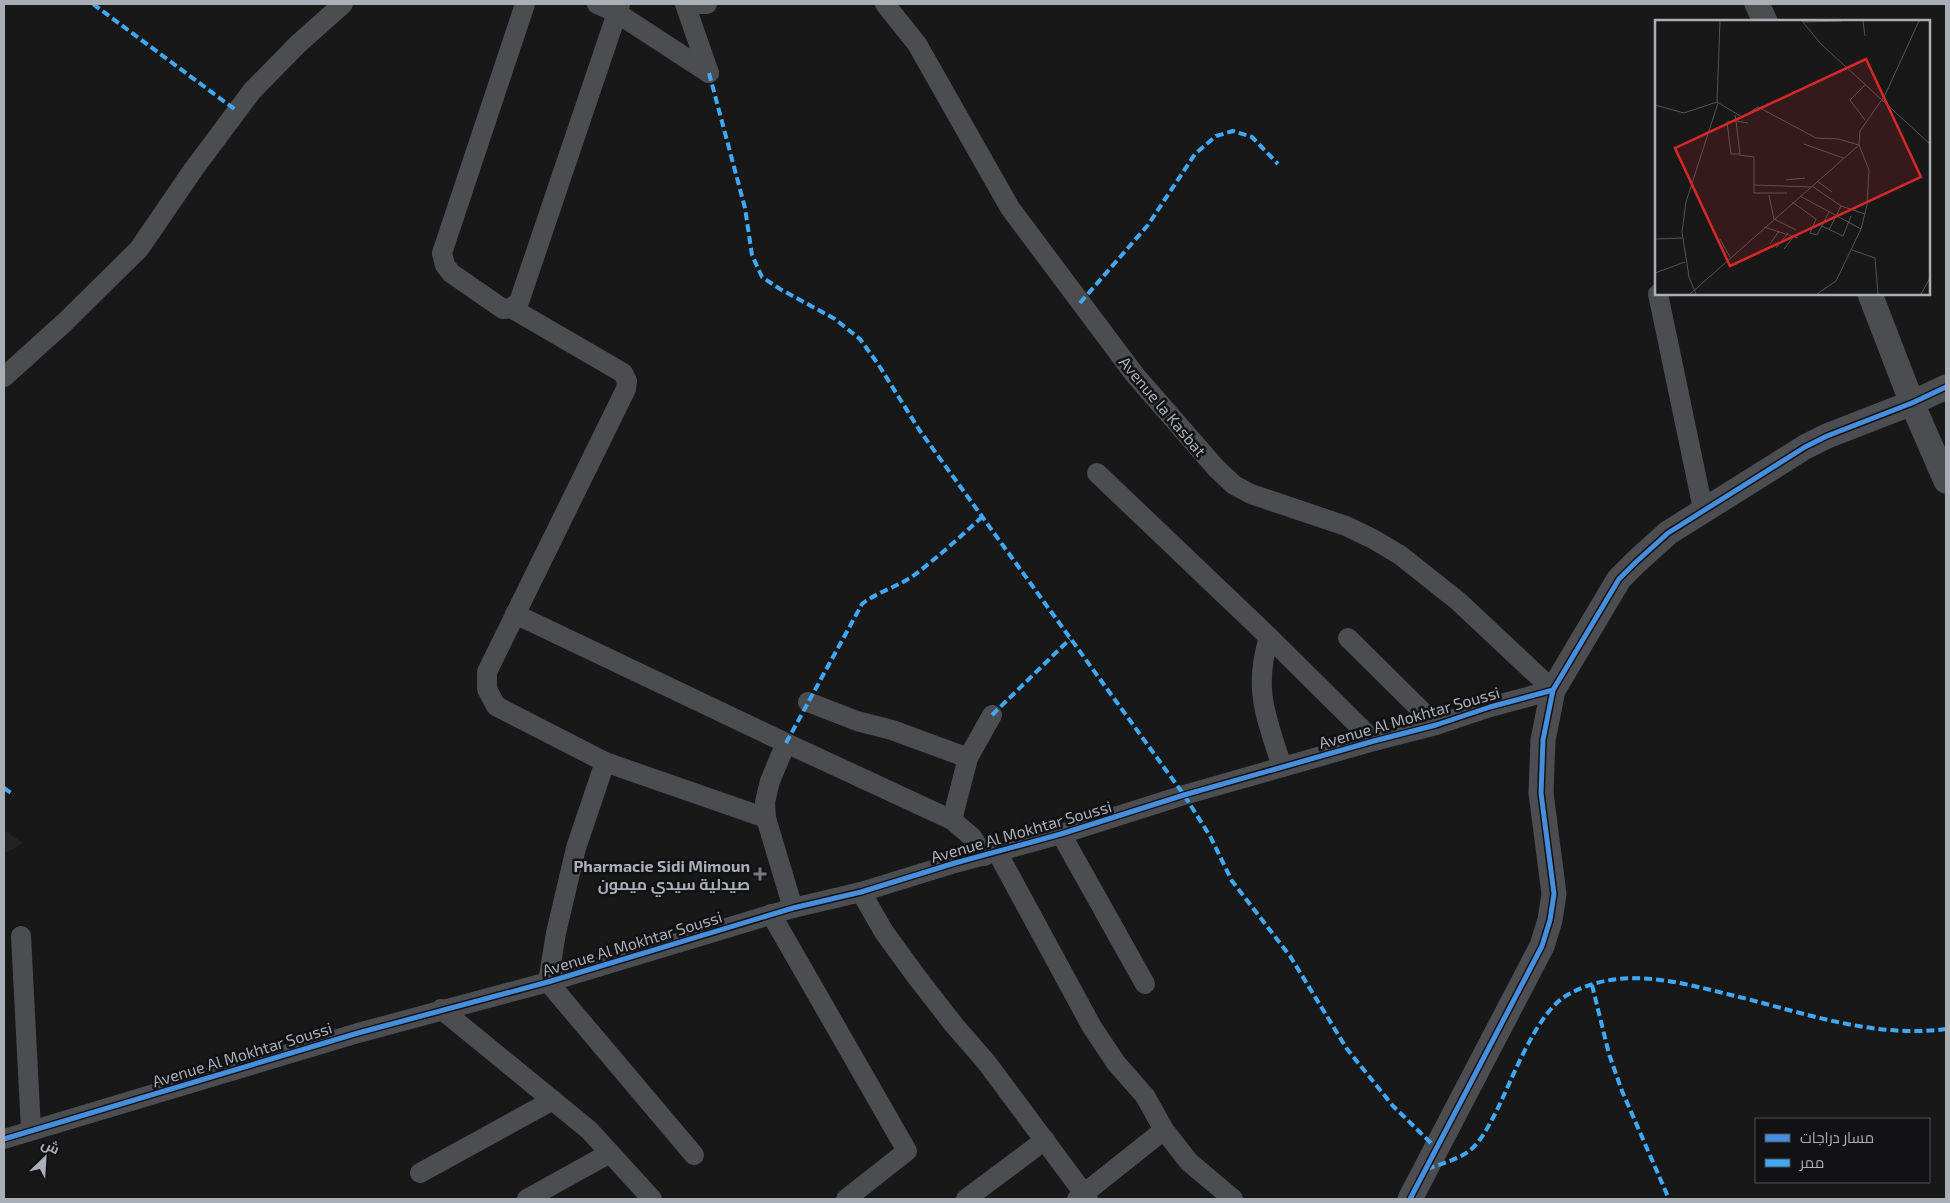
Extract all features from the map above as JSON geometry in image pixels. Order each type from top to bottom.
[{"type":"street","points":[[4,377],[65,322],[139,249],[193,170],[252,91],[298,44],[344,4]]},
{"type":"street","points":[[525,4],[442,253],[445,265],[452,274],[502,309],[511,308],[519,302],[619,8]]},
{"type":"street","points":[[597,4],[619,8],[708,73],[685,4]]},
{"type":"street","points":[[694,4],[707,4]]},
{"type":"street","name":"Avenue la Kasbat","points":[[885,4],[917,44],[1010,208],[1135,375],[1210,463],[1234,485],[1251,494],[1346,526],[1400,555],[1458,601],[1553,690]]},
{"type":"street","points":[[1757,4],[1764,20]]},
{"type":"street","points":[[1658,295],[1703,509]]},
{"type":"street","points":[[1870,295],[1912,403],[1946,481]]},
{"type":"street","points":[[511,308],[623,373],[627,380],[626,388],[487,672],[487,689],[496,706],[605,762],[766,818]]},
{"type":"street","points":[[1410,1199],[1542,946],[1550,920],[1554,894],[1541,792],[1542,740],[1553,690],[1619,578],[1668,533],[1703,509],[1806,447],[1827,436],[1912,403],[1946,387]]},
{"type":"street","points":[[1097,473],[1270,637],[1374,741]]},
{"type":"street","points":[[515,614],[952,820],[991,854],[1092,1027],[1116,1063],[1145,1096],[1164,1130],[1189,1162],[1233,1199]]},
{"type":"street","points":[[1270,637],[1262,666],[1262,695],[1282,767]]},
{"type":"street","points":[[1348,638],[1436,725]]},
{"type":"street","name":"Avenue Al Mokhtar Soussi","points":[[4,1138],[441,1009],[548,982],[771,914],[862,892],[955,862],[1061,834],[1184,795],[1436,725],[1490,707],[1553,690]]},
{"type":"street","points":[[808,702],[857,721],[892,730],[968,758]]},
{"type":"street","points":[[952,820],[968,758],[992,715]]},
{"type":"street","points":[[786,743],[770,781],[765,802],[766,818],[793,908]]},
{"type":"street","points":[[605,762],[576,848],[556,933],[548,982],[694,1154]]},
{"type":"street","points":[[1061,834],[1145,984]]},
{"type":"street","points":[[862,892],[884,932],[954,1025],[987,1063],[1083,1197],[1164,1130]]},
{"type":"street","points":[[771,914],[907,1151],[846,1199]]},
{"type":"street","points":[[21,936],[31,1130]]},
{"type":"street","points":[[441,1009],[589,1130],[650,1199]]},
{"type":"street","points":[[420,1174],[553,1100]]},
{"type":"street","points":[[966,1199],[1044,1140]]},
{"type":"street","points":[[527,1199],[610,1153]]},
{"type":"shaded area","points":[[4,830],[23,843],[4,854]]},
{"type":"marked path","points":[[93,4],[237,111]]},
{"type":"marked path","points":[[709,73],[745,208],[752,255],[762,277],[835,319],[860,339],[920,431],[1184,795],[1210,836],[1232,881],[1290,956],[1347,1049],[1393,1106],[1437,1149]]},
{"type":"marked path","points":[[1080,303],[1148,225],[1195,154],[1216,136],[1233,131],[1252,137],[1278,164]]},
{"type":"marked path","points":[[786,743],[862,604],[913,576],[940,555],[982,517]]},
{"type":"marked path","points":[[992,715],[1070,639]]},
{"type":"marked path","points":[[4,788],[14,795]]},
{"type":"marked path","points":[[1427,1169],[1459,1157],[1477,1144],[1492,1119],[1526,1048],[1546,1015],[1569,994],[1589,985],[1608,980],[1628,978],[1667,981],[1863,1027],[1918,1031],[1946,1029]]},
{"type":"marked path","points":[[1592,985],[1609,1054],[1622,1091],[1669,1199]]},
{"type":"cycle path","points":[[1410,1199],[1542,946],[1550,920],[1554,894],[1541,793],[1543,740],[1553,690],[1619,579],[1668,533],[1805,447],[1827,436],[1912,403],[1946,387]]},
{"type":"cycle path","points":[[4,1139],[358,1033],[548,982],[793,908],[861,892],[955,863],[1061,834],[1184,795],[1436,725],[1490,707],[1553,690]]},
{"type":"place","name":"Pharmacie Sidi Mimoun صيدلية سيدي ميمون","points":[[760,874]]}]
